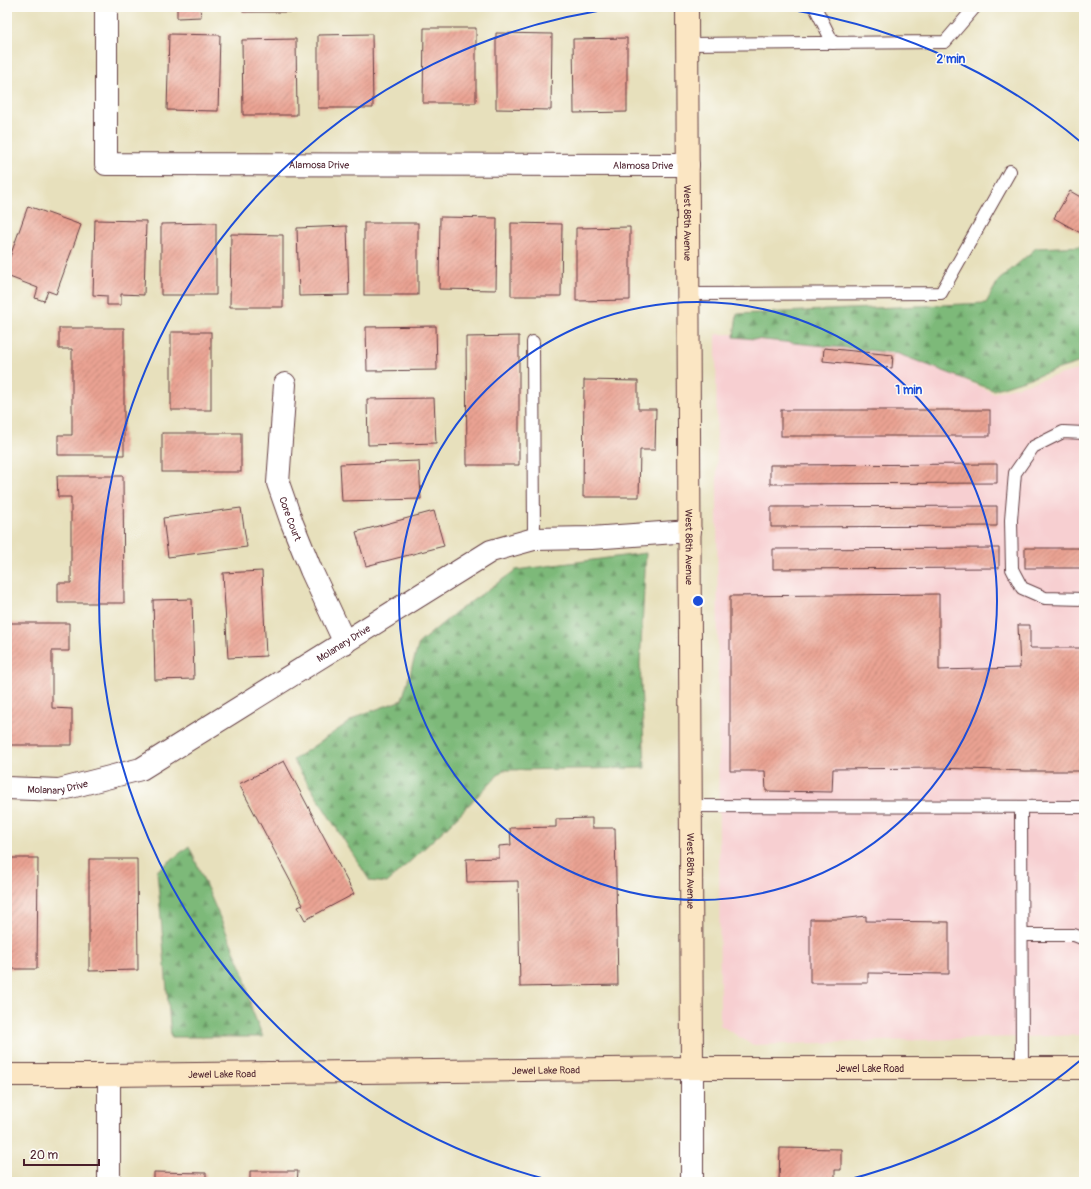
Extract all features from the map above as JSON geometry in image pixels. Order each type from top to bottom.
[{"type":"main road","name":"West 88th Avenue","points":[[687,7],[692,1068]]},
{"type":"main road","name":"Jewel Lake Road","points":[[7,1075],[692,1068],[1084,1068]]},
{"type":"street","name":"Alamosa Drive","points":[[106,7],[106,164],[688,165]]},
{"type":"street","name":"Core Court","points":[[285,384],[278,483],[311,570],[345,643]]},
{"type":"street","name":"Molanary Drive","points":[[7,788],[59,790],[141,769],[491,551],[534,539],[590,538],[690,530]]},
{"type":"street","name":"West 88th Avenue","points":[[692,1068],[692,1182]]},
{"type":"street","points":[[109,1075],[109,1182]]},
{"type":"lane","points":[[815,7],[833,43]]},
{"type":"lane","points":[[688,44],[945,42],[975,7]]},
{"type":"lane","points":[[689,294],[941,292],[1010,171]]},
{"type":"lane","points":[[533,342],[534,539]]},
{"type":"lane","points":[[1084,433],[1062,432],[1032,447],[1015,473],[1011,520],[1012,569],[1022,588],[1045,598],[1084,599]]},
{"type":"lane","points":[[691,806],[1084,807]]},
{"type":"lane","points":[[1021,807],[1022,1068]]},
{"type":"lane","points":[[1022,935],[1081,934]]},
{"type":"shaded area","points":[[716,334],[866,335],[993,393],[1084,368],[1084,1035],[752,1045],[720,1025]]},
{"type":"green space","points":[[1084,246],[1084,361],[993,390],[896,353],[734,337],[737,314],[986,303],[998,281],[1036,248]]},
{"type":"green space","points":[[646,553],[640,663],[645,768],[503,770],[449,825],[387,883],[370,881],[293,760],[358,716],[402,700],[419,643],[455,613],[516,570]]},
{"type":"green space","points":[[189,846],[243,971],[252,1010],[263,1037],[171,1037],[157,871]]},
{"type":"building","points":[[177,7],[200,7],[201,17],[177,18]]},
{"type":"building","points":[[243,7],[299,7],[299,12],[243,12]]},
{"type":"building","points":[[424,28],[476,28],[476,103],[423,103]]},
{"type":"building","points":[[496,33],[552,34],[551,110],[496,109]]},
{"type":"building","points":[[169,34],[220,35],[218,111],[167,110]]},
{"type":"building","points":[[372,34],[373,108],[318,108],[318,35]]},
{"type":"building","points":[[627,38],[627,112],[574,113],[573,39]]},
{"type":"building","points":[[296,39],[297,115],[243,115],[242,40]]},
{"type":"building","points":[[1070,191],[1084,199],[1084,235],[1054,218]]},
{"type":"building","points":[[28,206],[81,225],[56,294],[48,291],[44,301],[35,298],[38,288],[7,276],[7,265]]},
{"type":"building","points":[[440,217],[497,218],[496,290],[439,289]]},
{"type":"building","points":[[95,220],[146,221],[144,295],[121,294],[121,305],[107,305],[107,296],[93,295]]},
{"type":"building","points":[[216,223],[216,295],[161,295],[161,224]]},
{"type":"building","points":[[364,223],[418,223],[418,295],[364,295]]},
{"type":"building","points":[[511,223],[562,224],[561,296],[511,296]]},
{"type":"building","points":[[347,226],[349,295],[299,296],[297,228]]},
{"type":"building","points":[[630,227],[630,300],[576,301],[576,228]]},
{"type":"building","points":[[231,234],[283,235],[283,307],[230,307]]},
{"type":"building","points":[[436,326],[437,370],[367,371],[366,327]]},
{"type":"building","points":[[59,328],[124,328],[124,455],[58,455],[58,435],[72,435],[72,349],[59,349]]},
{"type":"building","points":[[171,332],[211,332],[211,410],[171,410]]},
{"type":"building","points":[[519,336],[519,465],[467,465],[466,337]]},
{"type":"building","points":[[824,348],[893,355],[892,368],[823,361]]},
{"type":"building","points":[[584,380],[638,381],[638,409],[656,409],[655,450],[640,450],[639,497],[583,497]]},
{"type":"building","points":[[434,398],[436,443],[368,445],[367,399]]},
{"type":"building","points":[[781,410],[990,410],[990,436],[781,436]]},
{"type":"building","points":[[162,433],[241,433],[241,472],[162,472]]},
{"type":"building","points":[[419,461],[421,499],[342,501],[340,464]]},
{"type":"building","points":[[997,464],[997,483],[770,484],[770,465]]},
{"type":"building","points":[[57,476],[123,476],[124,603],[58,603],[58,583],[71,583],[71,497],[58,497]]},
{"type":"building","points":[[997,506],[997,526],[771,527],[771,507]]},
{"type":"building","points":[[241,508],[247,547],[168,557],[163,518]]},
{"type":"building","points":[[434,511],[444,546],[366,566],[356,532]]},
{"type":"building","points":[[999,548],[999,568],[773,569],[773,549]]},
{"type":"building","points":[[1025,548],[1084,548],[1084,568],[1025,568]]},
{"type":"building","points":[[262,571],[266,656],[228,658],[223,573]]},
{"type":"building","points":[[939,594],[939,670],[1020,668],[1018,625],[1030,625],[1030,648],[1084,648],[1084,771],[1025,771],[938,768],[833,769],[832,792],[766,791],[765,771],[730,771],[730,596]]},
{"type":"building","points":[[192,599],[194,679],[155,680],[153,600]]},
{"type":"building","points":[[7,623],[69,623],[69,651],[52,651],[52,708],[72,709],[72,745],[7,745]]},
{"type":"building","points":[[284,761],[354,894],[305,920],[298,907],[303,905],[239,784]]},
{"type":"building","points":[[592,818],[592,828],[615,828],[618,985],[520,987],[518,881],[467,882],[466,859],[499,858],[499,846],[511,845],[510,828],[556,827],[556,819]]},
{"type":"building","points":[[7,858],[38,858],[37,969],[7,969]]},
{"type":"building","points":[[89,859],[137,859],[138,970],[89,971]]},
{"type":"building","points":[[866,916],[866,921],[949,922],[949,974],[868,973],[868,983],[810,983],[810,919],[839,919]]},
{"type":"building","points":[[780,1148],[841,1149],[841,1170],[835,1170],[835,1182],[779,1182]]},
{"type":"building","points":[[250,1171],[298,1171],[297,1182],[250,1182]]},
{"type":"building","points":[[154,1172],[206,1173],[206,1182],[154,1182]]}]
